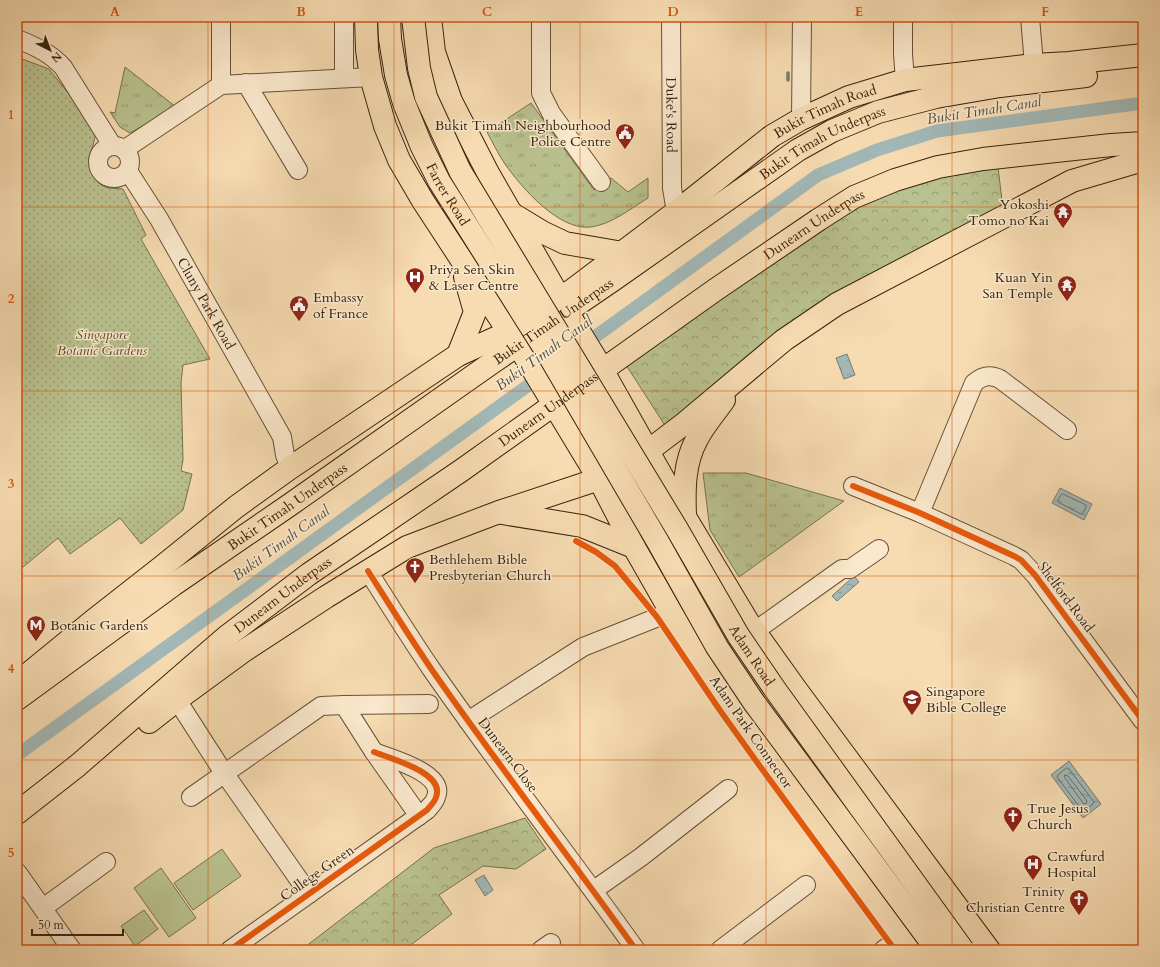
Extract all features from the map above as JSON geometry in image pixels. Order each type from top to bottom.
[{"type":"highway","points":[[366,17],[367,50],[371,77],[385,126],[399,160],[430,212],[524,355],[552,401],[599,479],[634,547],[671,612],[732,710],[898,946]]},
{"type":"highway","name":"Farrer Road","points":[[389,17],[390,39],[396,75],[404,103],[422,147],[439,180],[557,349]]},
{"type":"highway","name":"Farrer Road","points":[[413,17],[419,68],[426,97],[460,171],[557,349]]},
{"type":"highway","points":[[430,17],[434,52],[451,101],[488,173],[596,359],[685,518],[759,628],[804,700],[989,950]]},
{"type":"highway","name":"Bukit Timah Road","points":[[17,683],[236,507],[298,462],[458,355],[509,332],[571,291],[676,212],[772,136],[801,119],[849,97],[904,80],[1034,65],[1069,63],[1143,55]]},
{"type":"highway","name":"Bukit Timah Underpass","points":[[17,699],[173,585],[717,208],[777,164],[812,142],[832,131],[878,112],[936,97],[1000,86],[1143,68]]},
{"type":"highway","name":"Dunearn Underpass","points":[[17,814],[77,766],[226,637],[309,574],[462,470],[715,290],[854,197],[895,180],[938,167],[984,159],[1111,145],[1143,143]]},
{"type":"highway","points":[[17,825],[177,700],[242,652],[407,547],[499,512],[599,479],[648,451],[685,423],[784,340],[837,304],[1072,181],[1143,160]]},
{"type":"highway","points":[[430,212],[453,218],[471,213],[487,198],[488,173]]},
{"type":"highway","points":[[512,214],[542,232],[565,243],[623,252]]},
{"type":"highway","points":[[458,355],[475,312],[459,257]]},
{"type":"highway","name":"Adam Road","points":[[557,349],[658,542],[717,647],[758,708],[937,950]]},
{"type":"highway","name":"Adam Road","points":[[557,349],[677,529],[738,635],[774,688],[963,950]]},
{"type":"highway","points":[[685,518],[684,491],[688,461],[694,446],[705,426],[745,372]]},
{"type":"highway","points":[[499,512],[582,526],[634,547]]},
{"type":"highway","points":[[655,584],[654,566],[658,553],[677,540],[696,545],[708,554]]},
{"type":"street","points":[[221,17],[221,85]]},
{"type":"street","points":[[344,17],[344,78]]},
{"type":"street","points":[[541,17],[541,93],[551,113],[601,182]]},
{"type":"street","name":"Duke's Road","points":[[671,17],[672,188],[676,212]]},
{"type":"street","points":[[801,119],[802,17]]},
{"type":"street","points":[[903,17],[904,80]]},
{"type":"street","points":[[1030,17],[1034,65]]},
{"type":"street","points":[[17,39],[42,50],[63,67],[119,147],[131,160],[128,170],[121,177],[113,178],[107,177],[99,169],[97,163],[100,153],[104,148],[119,147],[221,85],[371,77]]},
{"type":"street","points":[[246,83],[298,170]]},
{"type":"street","name":"Cluny Park Road","points":[[128,170],[159,220],[282,437],[285,455],[298,462]]},
{"type":"street","points":[[920,513],[974,383],[978,379],[994,376],[1000,379],[1067,430]]},
{"type":"street","name":"Shelford Road","points":[[853,486],[920,513],[1014,556],[1028,567],[1068,618],[1143,721]]},
{"type":"street","name":"Adam Road","points":[[759,628],[842,569],[850,569],[879,549]]},
{"type":"street","name":"Dunearn Close","points":[[368,571],[468,722],[594,890],[636,950]]},
{"type":"street","name":"Dunearn Close","points":[[468,722],[574,653],[589,645],[671,612]]},
{"type":"street","name":"College Green","points":[[177,700],[225,773],[309,894]]},
{"type":"street","points":[[344,704],[374,752],[419,816]]},
{"type":"street","points":[[191,797],[321,706],[344,704],[429,704]]},
{"type":"street","name":"College Green","points":[[230,950],[419,816],[427,810],[436,798],[437,788],[428,775],[415,768],[374,752]]},
{"type":"street","points":[[594,890],[641,857],[728,789]]},
{"type":"street","points":[[43,908],[106,862]]},
{"type":"street","points":[[17,872],[71,950]]},
{"type":"street","points":[[720,950],[806,885]]},
{"type":"green space","name":"Singapore Botanic Gardens","points":[[17,57],[49,69],[97,129],[90,157],[93,176],[101,185],[108,188],[123,189],[146,235],[141,239],[210,359],[183,365],[181,383],[183,460],[181,471],[192,474],[183,510],[141,544],[120,518],[70,554],[58,538],[17,572]]},
{"type":"green space","points":[[125,67],[176,107],[130,133],[120,127],[110,112],[115,113]]},
{"type":"green space","points":[[531,103],[594,190],[611,178],[628,192],[648,178],[648,198],[614,219],[591,227],[579,226],[566,222],[542,206],[512,174],[487,132]]},
{"type":"green space","points":[[998,167],[1003,209],[666,427],[626,365],[842,215],[919,181]]},
{"type":"green space","points":[[703,473],[746,473],[844,501],[739,577],[710,530]]},
{"type":"green space","points":[[525,818],[546,849],[516,869],[483,866],[439,895],[452,914],[404,950],[301,950],[434,848]]},
{"type":"green space","points":[[222,849],[241,876],[193,910],[174,883]]},
{"type":"green space","points":[[161,868],[196,918],[169,937],[134,888]]},
{"type":"green space","points":[[144,910],[158,929],[135,946],[121,926]]},
{"type":"water","points":[[847,354],[855,375],[844,379],[836,358]]},
{"type":"water","points":[[1060,488],[1092,504],[1084,520],[1052,503]]},
{"type":"water","points":[[854,576],[859,582],[837,601],[832,596]]},
{"type":"water","points":[[1069,761],[1101,804],[1083,818],[1051,775]]},
{"type":"water","points":[[484,875],[493,890],[485,896],[475,880]]},
{"type":"waterway","points":[[788,73],[788,80]]},
{"type":"waterway","name":"Bukit Timah Canal","points":[[581,347],[818,175],[877,150],[937,131],[1143,103]]},
{"type":"waterway","name":"Bukit Timah Canal","points":[[17,755],[544,374]]},
{"type":"cycle path","points":[[853,486],[920,513],[1021,560],[1035,575],[1143,721]]},
{"type":"cycle path","name":"Adam Park Connector","points":[[576,541],[596,552],[615,566],[657,617],[759,765],[895,950]]},
{"type":"cycle path","points":[[368,571],[432,670],[636,950]]},
{"type":"cycle path","points":[[230,950],[427,810],[434,802],[437,788],[433,781],[425,774],[403,763],[374,752]]},
{"type":"place","name":"Bukit Timah Neighbourhood Police Centre","points":[[625,150]]},
{"type":"place","name":"Yokoshi Tomo no Kai","points":[[1063,229]]},
{"type":"place","name":"Priya Sen Skin & Laser Centre","points":[[415,294]]},
{"type":"place","name":"Kuan Yin San Temple","points":[[1067,302]]},
{"type":"place","name":"Embassy of France","points":[[299,322]]},
{"type":"place","name":"Bethlehem Bible Presbyterian Church","points":[[415,584]]},
{"type":"place","name":"Botanic Gardens","points":[[36,642]]},
{"type":"place","name":"Singapore Bible College","points":[[912,716]]},
{"type":"place","name":"True Jesus Church","points":[[1013,833]]},
{"type":"place","name":"Crawfurd Hospital","points":[[1033,881]]},
{"type":"place","name":"Trinity Christian Centre","points":[[1079,916]]}]
